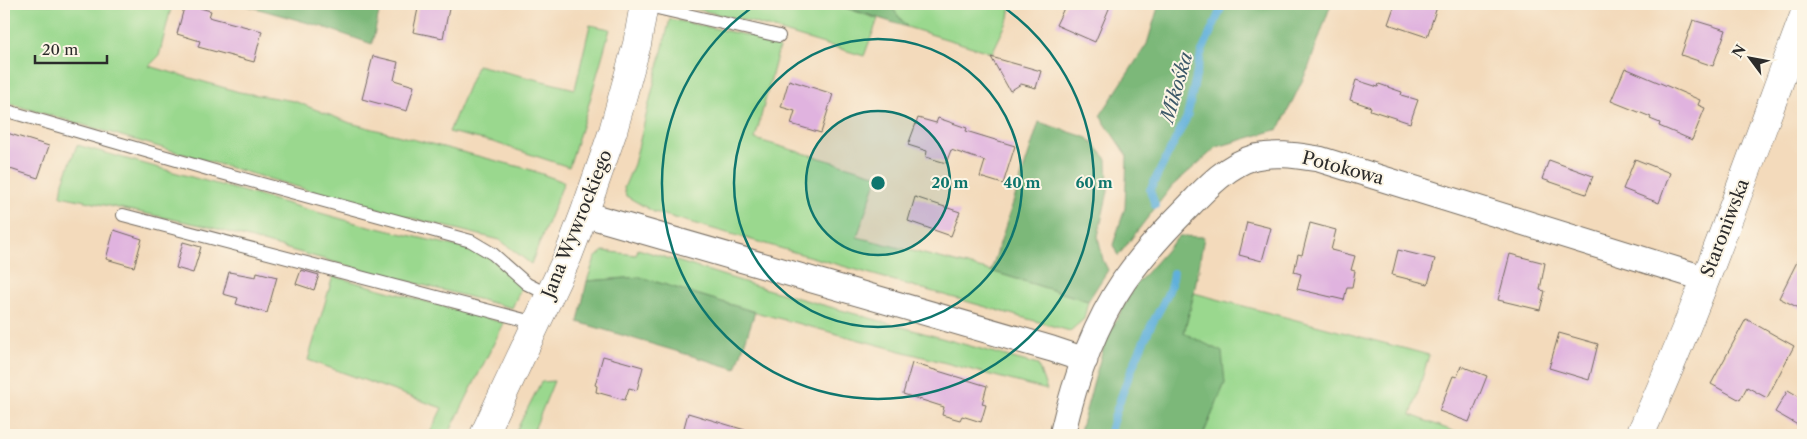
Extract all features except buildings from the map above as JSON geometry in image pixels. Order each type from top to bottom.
[{"type":"street","name":"Jana Wywrockiego","points":[[484,435],[568,256],[584,214],[613,131],[637,44],[644,4]]},
{"type":"street","name":"Staroniwska","points":[[1640,435],[1672,366],[1803,18]]},
{"type":"street","name":"Potokowa","points":[[1062,435],[1069,405],[1085,360],[1104,315],[1123,282],[1138,261],[1202,192],[1226,171],[1255,158],[1286,154],[1319,159],[1706,279]]},
{"type":"street","points":[[584,214],[1085,360]]},
{"type":"lane","points":[[644,4],[779,36]]},
{"type":"lane","points":[[4,110],[218,172],[471,241],[494,254],[527,284],[549,295]]},
{"type":"lane","points":[[123,215],[536,323]]},
{"type":"green space","points":[[4,4],[172,4],[159,56],[149,66],[239,92],[294,101],[350,123],[528,169],[564,182],[531,264],[500,240],[363,206],[4,102]]},
{"type":"green space","points":[[241,4],[381,4],[372,44],[323,27]]},
{"type":"green space","points":[[674,4],[834,4],[878,19],[864,56],[751,22]]},
{"type":"green space","points":[[834,4],[889,4],[907,27]]},
{"type":"green space","points":[[889,4],[1011,5],[1009,18],[992,53],[907,27]]},
{"type":"green space","points":[[1159,4],[1331,4],[1308,69],[1279,129],[1217,147],[1172,186],[1118,256],[1113,245],[1125,208],[1127,156],[1100,116],[1147,44]]},
{"type":"green space","points":[[670,19],[770,40],[779,48],[755,139],[878,175],[857,237],[991,271],[1088,301],[1084,319],[1070,331],[654,212],[626,196],[624,188],[634,164]]},
{"type":"green space","points":[[590,25],[610,29],[569,167],[493,142],[449,132],[477,65],[575,89]]},
{"type":"green space","points":[[1039,122],[1088,138],[1107,159],[1108,191],[1098,236],[1103,260],[1108,270],[1088,301],[991,271]]},
{"type":"green space","points":[[77,145],[356,223],[485,253],[522,286],[512,308],[337,263],[210,227],[61,196],[63,182]]},
{"type":"green space","points":[[1179,236],[1204,237],[1194,293],[1184,333],[1222,352],[1225,383],[1203,435],[1079,435],[1105,342],[1133,288]]},
{"type":"green space","points":[[638,249],[773,291],[1038,365],[1047,390],[755,312],[640,277],[587,281],[595,258],[603,251],[636,255]]},
{"type":"green space","points":[[333,276],[504,323],[448,435],[429,435],[442,408],[308,360]]},
{"type":"green space","points":[[640,277],[755,312],[736,369],[578,322],[587,281]]},
{"type":"green space","points":[[1194,293],[1429,355],[1411,415],[1463,435],[1203,435],[1225,383],[1184,333]]},
{"type":"green space","points":[[554,381],[532,435],[514,435],[541,382]]},
{"type":"waterway","name":"Mikośka","points":[[1155,205],[1150,190],[1187,117],[1201,54],[1223,4]]},
{"type":"waterway","name":"Mikośka","points":[[1109,435],[1137,356],[1167,295],[1173,273]]}]
